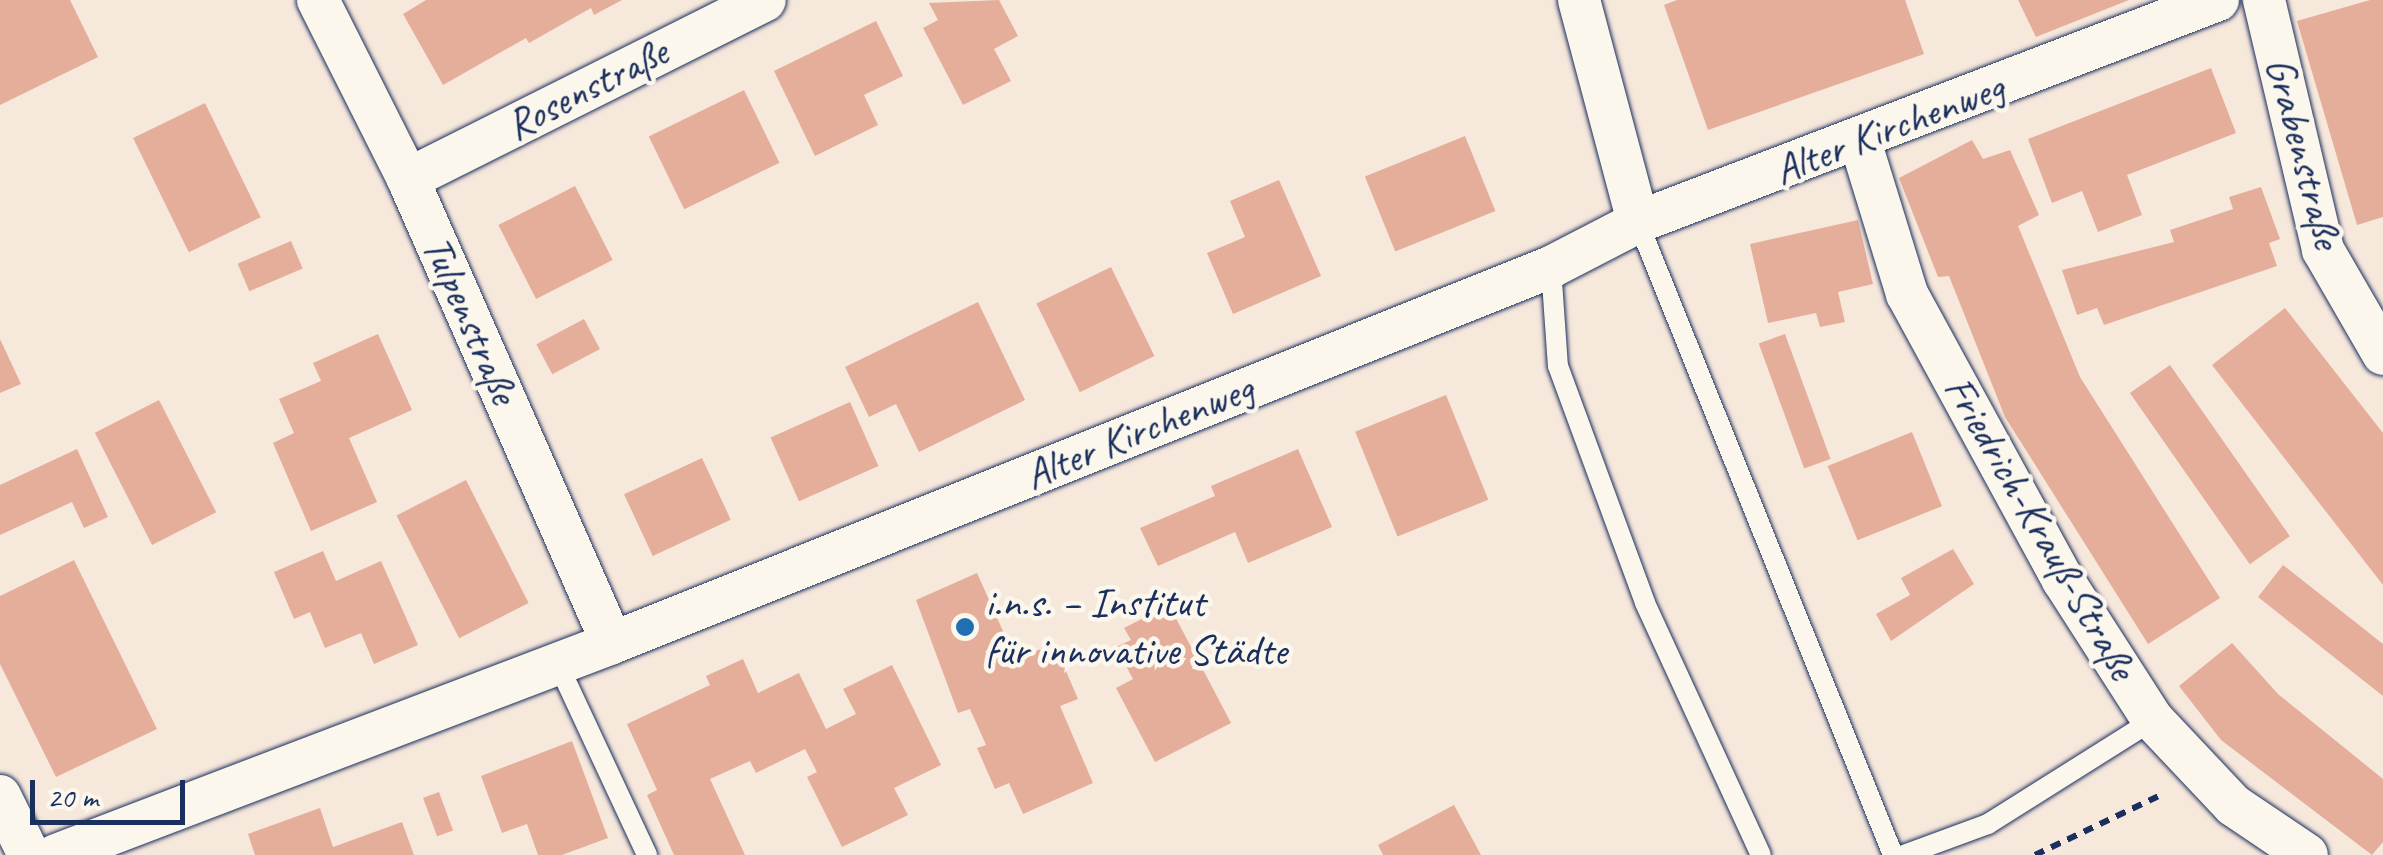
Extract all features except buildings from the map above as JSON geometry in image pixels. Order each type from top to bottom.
[{"type":"street","name":"Tulpenstraße","points":[[318,0],[408,178],[612,644]]},
{"type":"street","name":"Rosenstraße","points":[[408,178],[765,0]]},
{"type":"street","points":[[1579,0],[1638,222]]},
{"type":"street","name":"Alter Kirchenweg","points":[[56,855],[612,644],[1550,268],[1638,222],[1860,141],[2218,0]]},
{"type":"street","name":"Grabenstraße","points":[[2264,0],[2324,250],[2383,354]]},
{"type":"street","name":"Friedrich-Krauß-Straße","points":[[1860,141],[1906,294],[2063,580],[2153,720],[2233,805],[2307,855]]},
{"type":"street","points":[[0,796],[29,855]]},
{"type":"lane","points":[[1638,222],[1893,855]]},
{"type":"lane","points":[[1550,268],[1558,366],[1645,603],[1760,855]]},
{"type":"lane","points":[[558,664],[647,855]]},
{"type":"lane","points":[[1904,855],[1988,824],[2153,720]]},
{"type":"path","points":[[2036,855],[2202,773]]},
{"type":"place","name":"i.n.s. – Institut für innovative Städte","points":[[965,627]]}]
